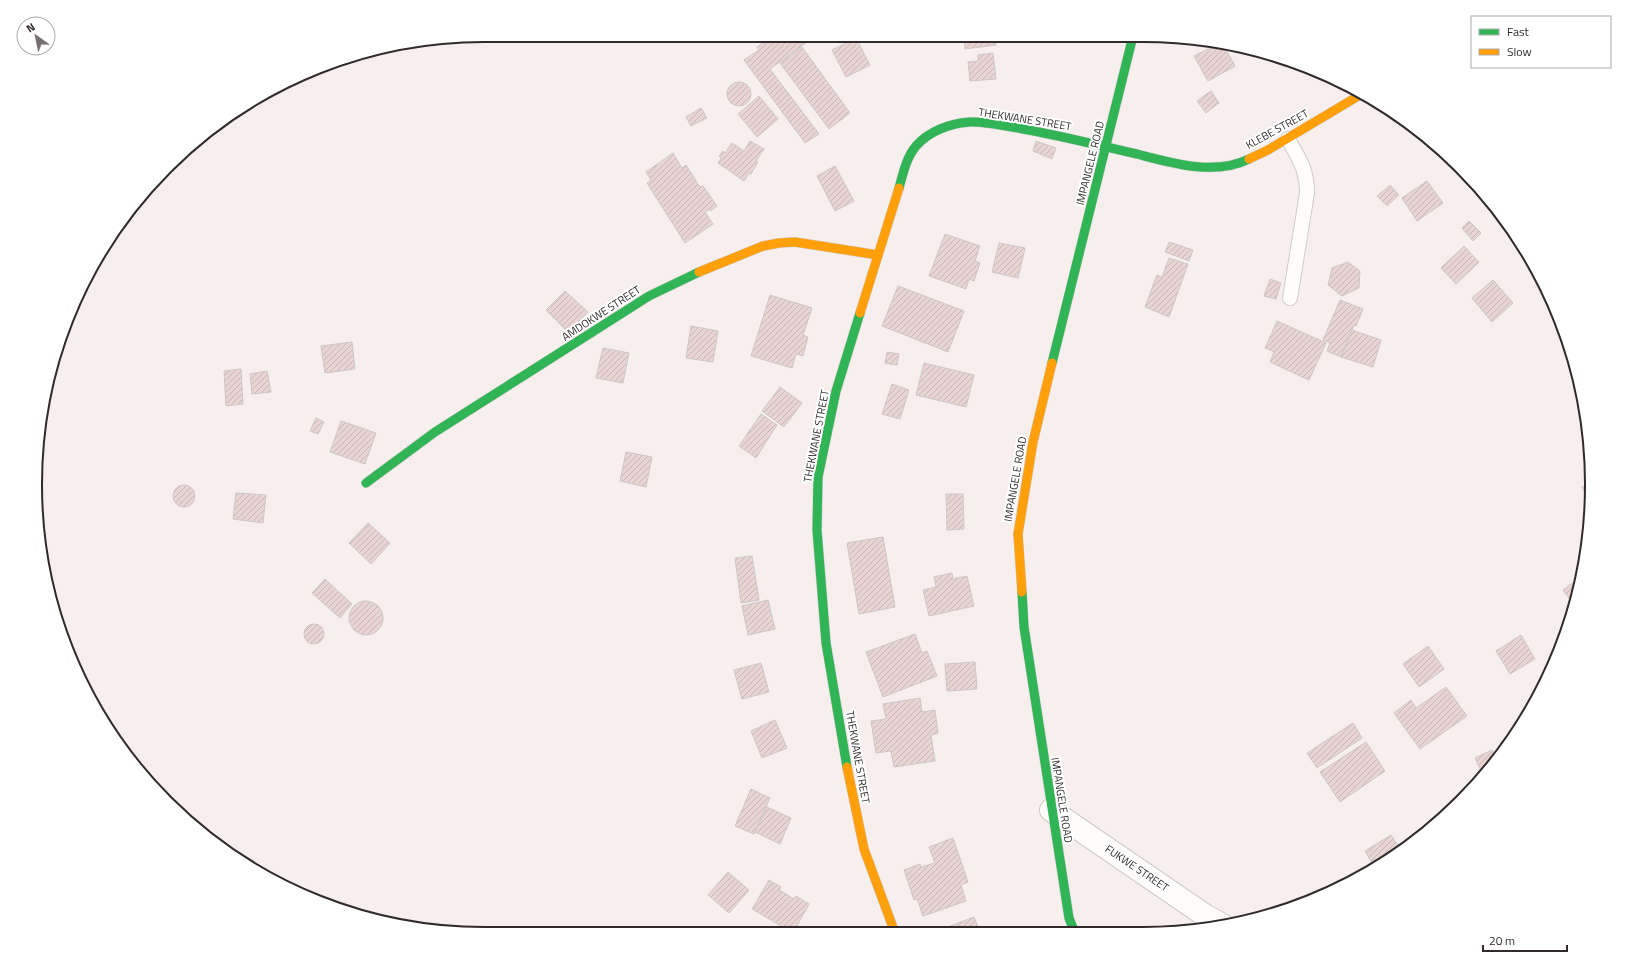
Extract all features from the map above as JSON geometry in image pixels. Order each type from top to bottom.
[{"type":"street","name":"IMPANGELE ROAD","points":[[1073,927],[1069,918],[1051,810],[1024,627],[1018,534],[1033,442],[1107,147],[1132,42]]},
{"type":"street","name":"KLEBE STREET","points":[[1107,147],[1177,164],[1218,167],[1241,163],[1288,139],[1356,97]]},
{"type":"street","name":"THEKWANE STREET","points":[[893,927],[864,848],[847,768],[826,643],[817,530],[818,477],[836,391],[907,162],[916,146],[932,133],[950,126],[971,122],[1056,135],[1107,147]]},
{"type":"street","name":"AMDOKWE STREET","points":[[366,483],[434,432],[649,296],[682,279],[763,246],[779,243],[795,242],[878,255]]},
{"type":"street","name":"FUKWE STREET","points":[[1051,810],[1214,920]]},
{"type":"lane","points":[[1288,139],[1302,164],[1307,178],[1307,193],[1290,298]]},
{"type":"building","points":[[765,42],[807,42],[770,69],[819,134],[805,143],[744,60],[759,50],[757,47]]},
{"type":"building","points":[[848,42],[858,42],[870,65],[846,77],[832,50]]},
{"type":"building","points":[[964,42],[996,42],[996,45],[965,49]]},
{"type":"building","points":[[802,47],[850,113],[829,129],[780,63]]},
{"type":"building","points":[[1210,48],[1227,51],[1235,66],[1208,81],[1194,56]]},
{"type":"building","points":[[993,53],[996,79],[970,81],[968,62],[978,61],[978,55]]},
{"type":"building","points":[[739,82],[748,85],[751,94],[748,103],[739,106],[730,103],[727,94],[730,85]]},
{"type":"building","points":[[1211,91],[1219,103],[1206,113],[1197,101]]},
{"type":"building","points":[[759,96],[778,119],[757,137],[738,114]]},
{"type":"building","points":[[701,108],[707,118],[691,126],[686,117]]},
{"type":"building","points":[[750,141],[764,149],[756,161],[758,162],[751,174],[749,173],[744,181],[718,163],[721,158],[719,156],[723,151],[725,153],[732,143],[744,151]]},
{"type":"building","points":[[1036,141],[1056,148],[1052,159],[1033,151]]},
{"type":"building","points":[[673,153],[682,168],[686,165],[700,187],[703,186],[717,206],[711,211],[710,209],[705,212],[713,224],[685,243],[647,183],[651,180],[646,172]]},
{"type":"building","points":[[835,166],[854,201],[835,211],[817,176]]},
{"type":"building","points":[[1427,181],[1443,203],[1417,221],[1402,198]]},
{"type":"building","points":[[1390,185],[1399,195],[1387,206],[1377,196]]},
{"type":"building","points":[[1469,221],[1481,233],[1473,241],[1462,228]]},
{"type":"building","points":[[945,234],[980,246],[975,261],[980,263],[974,281],[969,279],[966,289],[929,276]]},
{"type":"building","points":[[1169,242],[1193,250],[1189,261],[1165,252]]},
{"type":"building","points":[[999,243],[1025,248],[1018,278],[992,272]]},
{"type":"building","points":[[1464,246],[1479,262],[1456,284],[1441,268]]},
{"type":"building","points":[[1169,258],[1188,264],[1169,317],[1145,307],[1157,275],[1162,277]]},
{"type":"building","points":[[1348,262],[1360,271],[1359,288],[1342,296],[1328,285],[1332,268]]},
{"type":"building","points":[[1270,279],[1281,283],[1276,299],[1264,296]]},
{"type":"building","points":[[1493,280],[1513,303],[1492,322],[1472,298]]},
{"type":"building","points":[[898,286],[964,311],[948,352],[882,326]]},
{"type":"building","points":[[565,291],[588,312],[568,332],[546,310]]},
{"type":"building","points":[[770,295],[812,308],[803,335],[808,337],[803,356],[796,354],[792,368],[751,356]]},
{"type":"building","points":[[1340,300],[1363,309],[1356,326],[1354,325],[1341,357],[1327,351],[1330,343],[1323,340]]},
{"type":"building","points":[[1277,321],[1326,343],[1309,380],[1270,362],[1274,352],[1265,348]]},
{"type":"building","points":[[691,326],[718,331],[713,362],[686,358]]},
{"type":"building","points":[[1352,330],[1381,340],[1373,367],[1341,357]]},
{"type":"building","points":[[352,342],[355,369],[325,373],[321,346]]},
{"type":"building","points":[[603,348],[629,353],[623,383],[596,378]]},
{"type":"building","points":[[887,352],[899,354],[897,365],[885,363]]},
{"type":"building","points":[[924,363],[974,375],[966,407],[916,395]]},
{"type":"building","points":[[241,369],[243,404],[226,406],[224,371]]},
{"type":"building","points":[[267,371],[271,392],[252,394],[250,374]]},
{"type":"building","points":[[892,384],[909,390],[900,419],[882,414]]},
{"type":"building","points":[[780,387],[802,403],[784,427],[762,411]]},
{"type":"building","points":[[761,414],[777,425],[756,458],[739,446]]},
{"type":"building","points":[[316,418],[324,422],[318,434],[310,431]]},
{"type":"building","points":[[341,421],[376,433],[365,464],[330,452]]},
{"type":"building","points":[[626,452],[652,457],[646,487],[620,481]]},
{"type":"building","points":[[184,485],[192,488],[195,496],[192,504],[184,507],[176,504],[173,496],[176,488]]},
{"type":"building","points":[[236,493],[266,495],[263,523],[233,519]]},
{"type":"building","points":[[946,494],[963,494],[964,529],[947,530]]},
{"type":"building","points":[[368,523],[390,543],[371,564],[349,543]]},
{"type":"building","points":[[883,537],[895,607],[859,614],[847,543]]},
{"type":"building","points":[[752,556],[759,600],[741,603],[735,558]]},
{"type":"building","points":[[952,573],[953,579],[967,576],[974,606],[929,616],[923,590],[936,587],[934,577]]},
{"type":"building","points":[[325,579],[352,604],[340,618],[312,593]]},
{"type":"building","points":[[1574,582],[1570,599],[1563,590]]},
{"type":"building","points":[[768,600],[775,629],[748,635],[742,606]]},
{"type":"building","points":[[369,601],[378,606],[382,611],[382,625],[378,630],[373,634],[363,635],[359,634],[350,625],[349,615],[350,611],[359,602]]},
{"type":"building","points":[[314,624],[321,627],[324,634],[321,641],[314,644],[307,641],[304,634],[307,627]]},
{"type":"building","points":[[915,634],[922,653],[927,651],[937,676],[883,697],[866,652]]},
{"type":"building","points":[[1521,635],[1535,659],[1510,674],[1496,651]]},
{"type":"building","points":[[1428,646],[1444,669],[1419,687],[1403,664]]},
{"type":"building","points":[[975,662],[977,689],[947,691],[945,664]]},
{"type":"building","points":[[761,663],[769,692],[742,699],[734,670]]},
{"type":"building","points":[[1446,687],[1467,716],[1420,749],[1394,713],[1411,700],[1416,708]]},
{"type":"building","points":[[920,698],[922,712],[935,710],[938,733],[931,735],[935,761],[894,767],[891,751],[876,753],[871,721],[886,719],[883,704]]},
{"type":"building","points":[[775,720],[787,748],[762,758],[751,731]]},
{"type":"building","points":[[1353,723],[1362,738],[1317,768],[1307,753]]},
{"type":"building","points":[[1366,742],[1385,771],[1340,802],[1320,772]]},
{"type":"building","points":[[1492,750],[1494,754],[1480,770],[1475,758]]},
{"type":"building","points":[[751,789],[770,798],[754,834],[735,826]]},
{"type":"building","points":[[767,807],[791,818],[780,844],[755,832]]},
{"type":"building","points":[[1391,835],[1398,845],[1372,863],[1365,851]]},
{"type":"building","points":[[953,838],[968,882],[961,885],[966,901],[923,916],[917,899],[914,900],[904,870],[920,864],[921,867],[935,863],[929,847]]},
{"type":"building","points":[[728,872],[749,890],[729,913],[708,895]]},
{"type":"building","points":[[769,880],[781,887],[779,890],[794,899],[796,896],[809,904],[796,927],[783,927],[752,909]]},
{"type":"building","points":[[974,917],[978,927],[948,927]]},
{"type":"traffic: fast","points":[[1052,363],[1132,42]]},
{"type":"traffic: fast","points":[[899,188],[905,166],[916,146],[921,141],[934,132],[948,126],[970,122],[988,123],[1033,131],[1078,140],[1164,161],[1193,166],[1222,167],[1249,159]]},
{"type":"traffic: fast","points":[[366,483],[435,432],[649,296],[699,272]]},
{"type":"traffic: fast","points":[[847,767],[826,643],[817,530],[818,477],[836,391],[860,313]]},
{"type":"traffic: fast","points":[[1022,592],[1024,627],[1069,918],[1073,927]]},
{"type":"traffic: slow","points":[[1249,159],[1268,150],[1356,97]]},
{"type":"traffic: slow","points":[[860,313],[899,188]]},
{"type":"traffic: slow","points":[[699,272],[763,246],[779,243],[795,242],[878,255]]},
{"type":"traffic: slow","points":[[1022,592],[1018,534],[1033,442],[1052,363]]},
{"type":"traffic: slow","points":[[847,767],[864,849],[893,927]]}]
